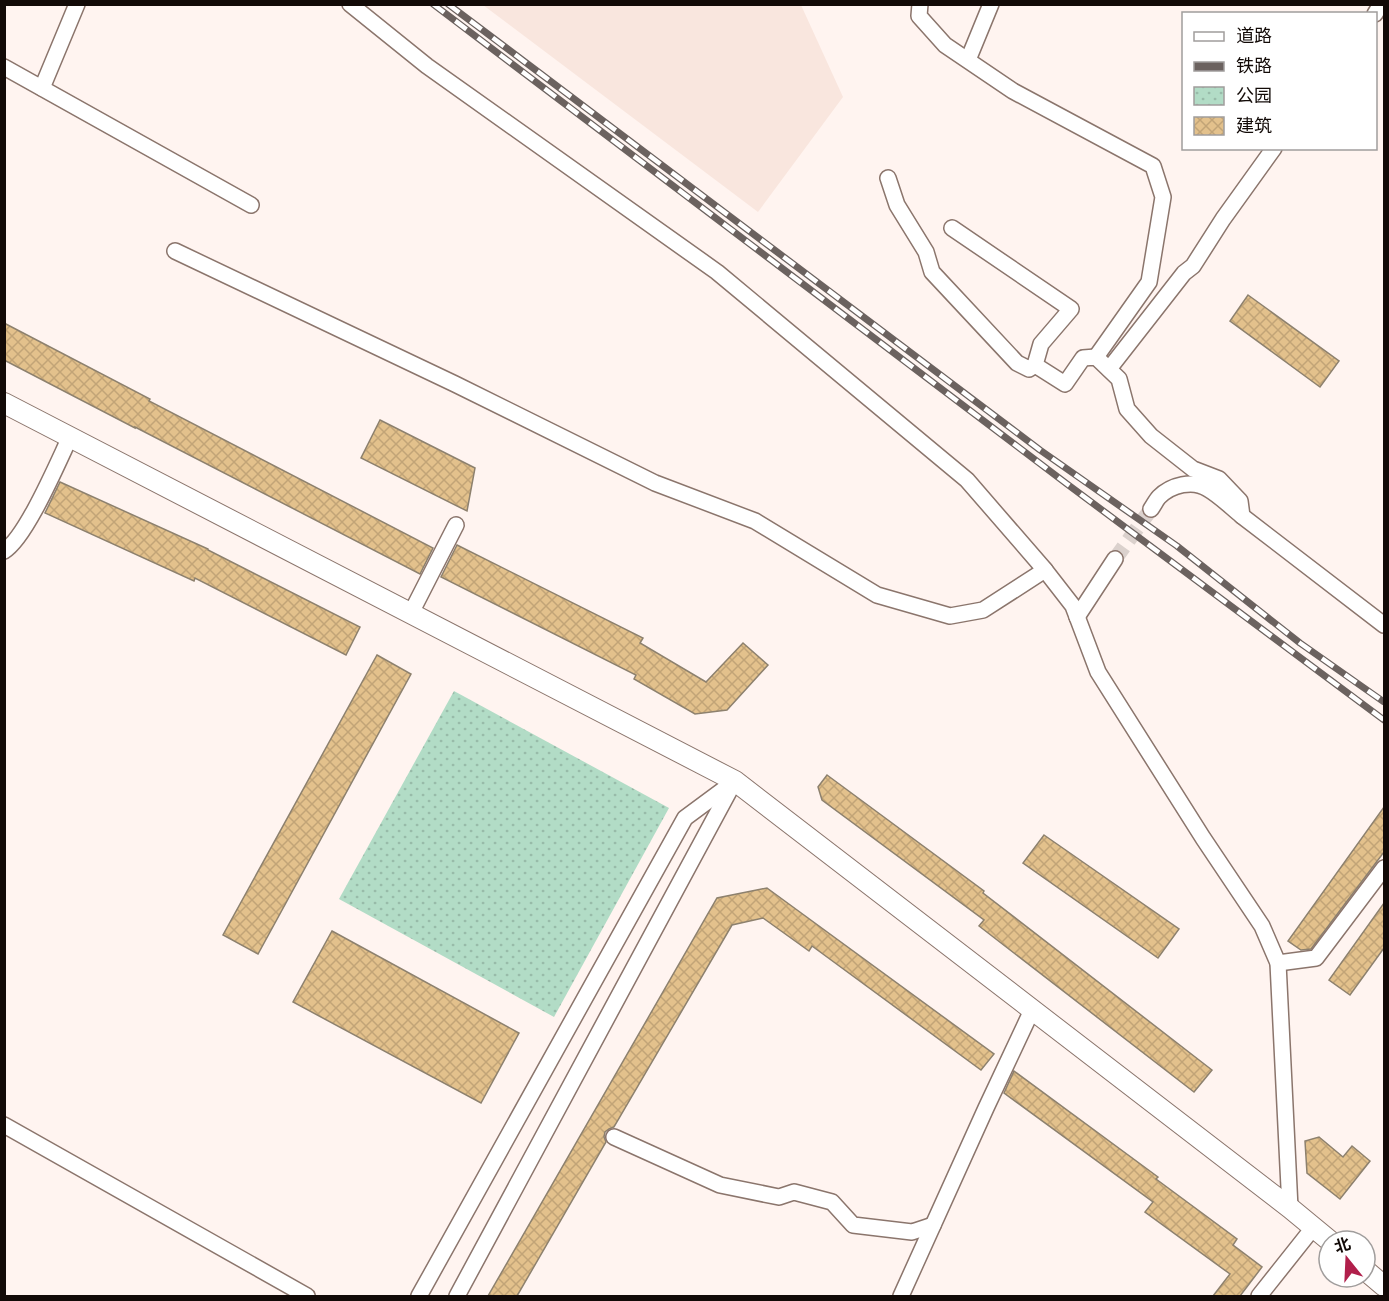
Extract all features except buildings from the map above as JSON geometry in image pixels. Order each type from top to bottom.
[{"type":"main road","points":[[4,403],[735,781],[1317,1230]]},
{"type":"street","points":[[42,88],[77,4]]},
{"type":"street","points":[[350,4],[427,66],[717,272],[967,480],[1045,570],[1073,606],[1098,672],[1262,927],[1278,963],[1290,1208]]},
{"type":"street","points":[[920,4],[919,16],[945,45],[1013,91],[1154,166],[1163,197],[1149,282],[1096,357]]},
{"type":"street","points":[[968,60],[991,4]]},
{"type":"street","points":[[4,67],[251,205]]},
{"type":"street","points":[[1109,369],[1184,273],[1193,266],[1223,219],[1273,150]]},
{"type":"street","points":[[888,178],[897,205],[926,252],[932,272],[1017,363],[1029,369],[1035,365],[1041,344],[1071,309],[952,228]]},
{"type":"street","points":[[175,251],[455,384],[656,483],[755,521],[877,595],[951,616],[983,610],[1045,570]]},
{"type":"street","points":[[1035,365],[1065,384],[1083,358],[1096,357],[1119,379],[1127,409],[1150,436],[1193,469],[1219,479],[1240,501],[1242,516]]},
{"type":"street","points":[[4,551],[9,548],[28,523],[70,437]]},
{"type":"street","points":[[1151,509],[1158,498],[1168,490],[1181,485],[1194,484],[1207,488],[1384,624]]},
{"type":"street","points":[[411,613],[456,525]]},
{"type":"street","points":[[1077,617],[1115,559]]},
{"type":"street","points":[[419,1296],[685,818],[735,781]]},
{"type":"street","points":[[457,1296],[735,781]]},
{"type":"street","points":[[1278,963],[1316,958],[1384,868]]},
{"type":"street","points":[[901,1296],[1032,1010]]},
{"type":"street","points":[[4,1125],[307,1296]]},
{"type":"street","points":[[614,1137],[720,1185],[779,1197],[794,1192],[832,1202],[853,1225],[912,1232],[933,1225]]},
{"type":"street","points":[[1259,1296],[1313,1227]]},
{"type":"shaded area","points":[[483,5],[801,5],[843,97],[758,212]]},
{"type":"green space","points":[[454,691],[669,808],[554,1017],[339,899]]},
{"type":"tunnel","points":[[1115,559],[1151,509]]},
{"type":"railway","points":[[433,4],[1067,484],[1384,720]]},
{"type":"railway","points":[[448,4],[1040,450],[1177,546],[1300,643],[1384,702]]}]
